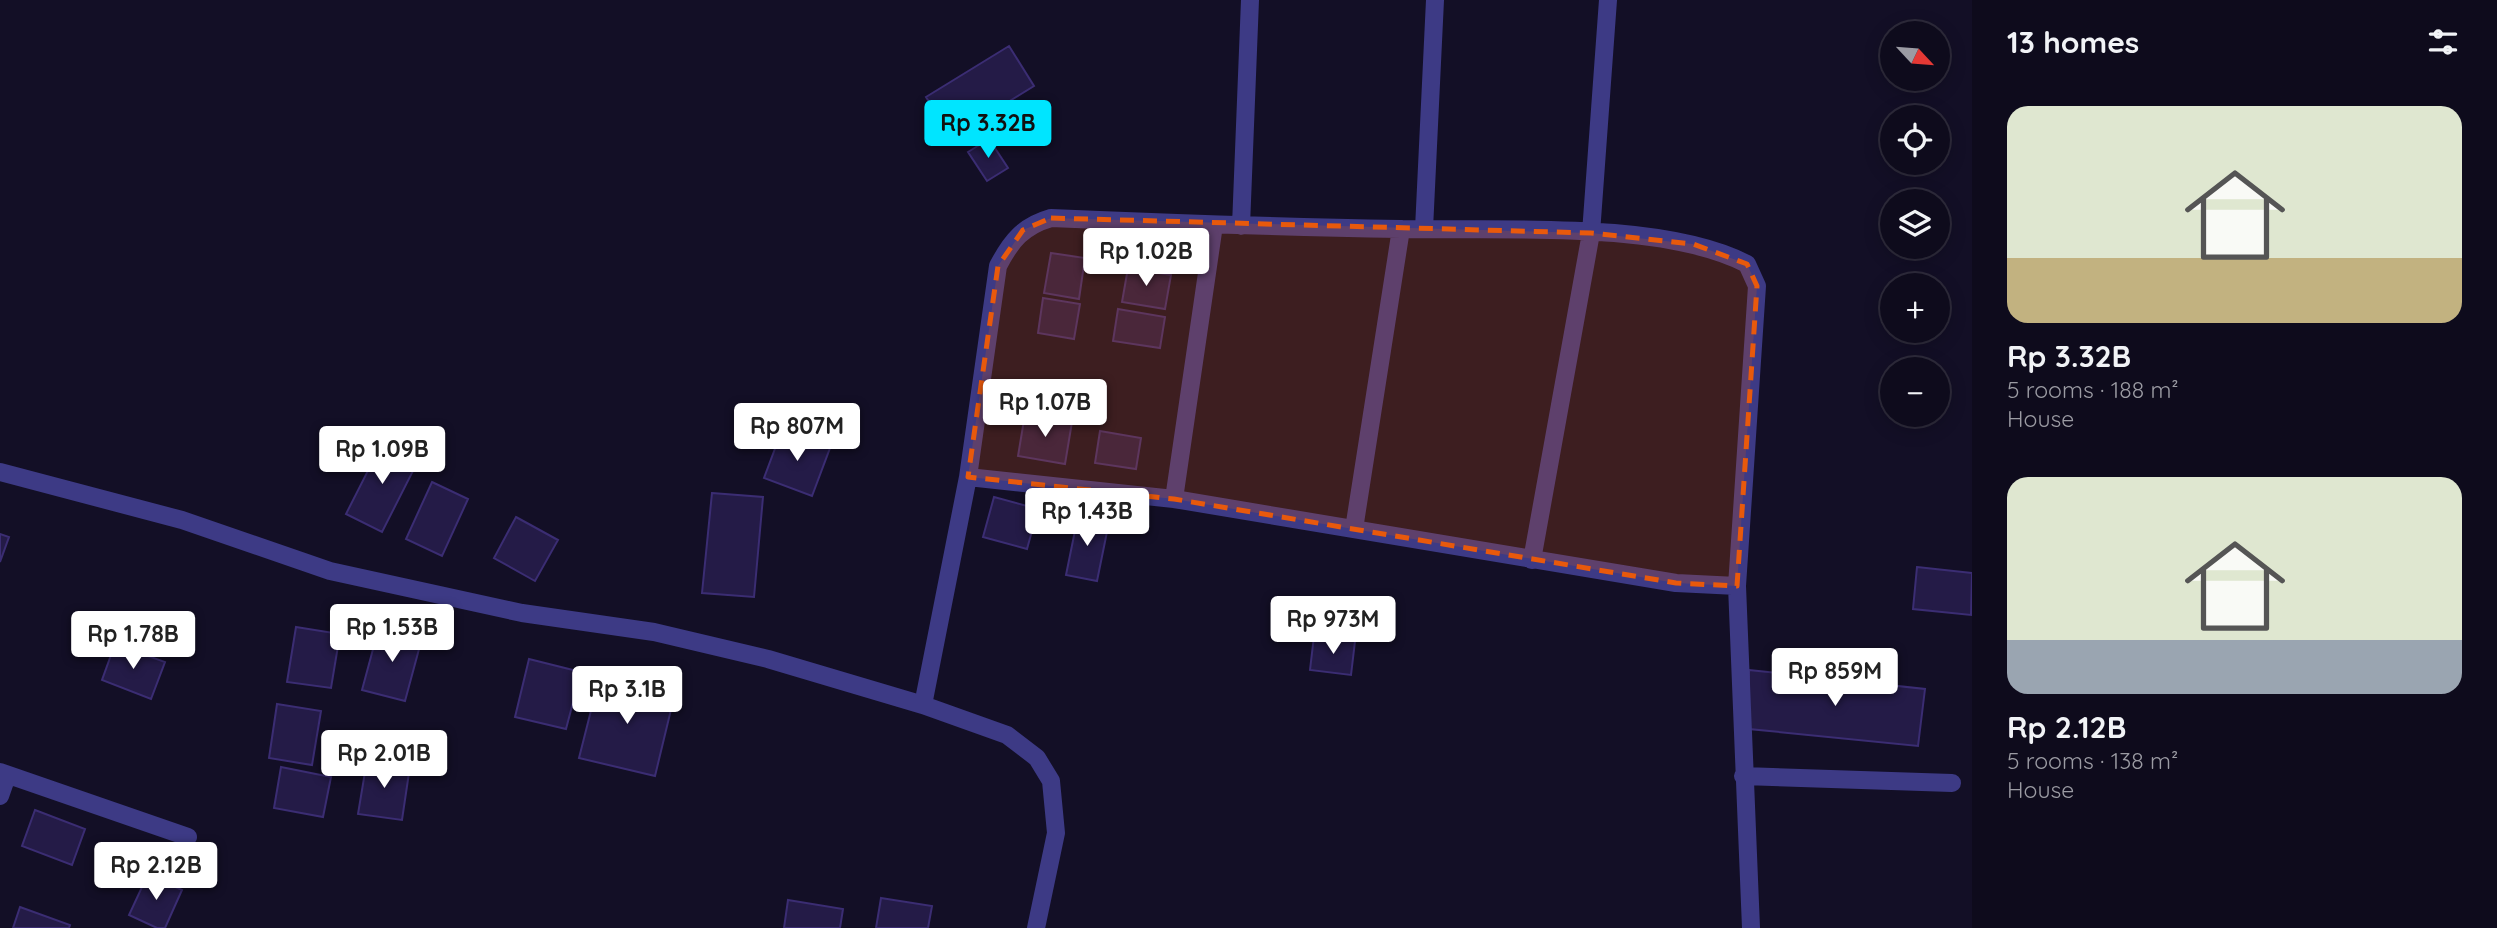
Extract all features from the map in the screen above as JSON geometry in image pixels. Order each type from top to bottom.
[{"type":"street","points":[[1241,226],[1250,0]]},
{"type":"street","points":[[1424,229],[1435,0]]},
{"type":"street","points":[[1532,560],[1591,233],[1608,0]]},
{"type":"street","points":[[923,705],[968,477],[998,266],[1009,246],[1033,223],[1051,218],[1214,226],[1591,233],[1693,244],[1729,255],[1747,264],[1757,286],[1737,586],[1751,928]]},
{"type":"street","points":[[1174,499],[1214,226]]},
{"type":"street","points":[[1354,530],[1401,229]]},
{"type":"street","points":[[0,472],[182,520],[330,571],[522,613],[653,632],[768,659],[923,705],[1007,735],[1037,758],[1051,781],[1056,833],[1035,928]]},
{"type":"street","points":[[968,477],[1174,499],[1676,583],[1737,586]]},
{"type":"street","points":[[0,796],[4,774],[188,838]]},
{"type":"street","points":[[1743,776],[1952,783]]},
{"type":"highlighted area","points":[[1051,218],[1591,233],[1693,244],[1729,255],[1747,264],[1757,286],[1737,586],[1676,583],[1174,499],[968,477],[998,266],[1023,230]]},
{"type":"building","points":[[1009,46],[1034,86],[951,137],[926,97]]},
{"type":"building","points":[[989,139],[1008,168],[987,181],[968,152]]},
{"type":"building","points":[[1051,253],[1085,258],[1079,299],[1044,293]]},
{"type":"building","points":[[1128,268],[1171,275],[1165,309],[1122,302]]},
{"type":"building","points":[[1043,298],[1080,304],[1074,339],[1038,333]]},
{"type":"building","points":[[1118,309],[1165,317],[1160,348],[1113,341]]},
{"type":"building","points":[[1025,414],[1072,422],[1065,464],[1018,456]]},
{"type":"building","points":[[782,430],[830,448],[812,496],[764,478]]},
{"type":"building","points":[[1100,431],[1141,438],[1136,469],[1095,463]]},
{"type":"building","points":[[383,441],[419,459],[382,532],[346,514]]},
{"type":"building","points":[[432,482],[468,499],[442,556],[406,539]]},
{"type":"building","points":[[712,493],[763,497],[754,597],[702,593]]},
{"type":"building","points":[[994,497],[1038,509],[1027,549],[983,537]]},
{"type":"building","points":[[1078,516],[1109,522],[1097,581],[1066,575]]},
{"type":"building","points":[[516,517],[558,540],[535,581],[494,558]]},
{"type":"building","points":[[0,534],[9,537],[0,562]]},
{"type":"building","points":[[1917,567],[1972,573],[1971,615],[1913,609]]},
{"type":"building","points":[[296,627],[340,634],[331,688],[287,682]]},
{"type":"building","points":[[379,627],[422,638],[405,701],[362,690]]},
{"type":"building","points":[[1314,636],[1355,641],[1351,675],[1310,670]]},
{"type":"building","points":[[115,644],[165,662],[151,699],[102,680]]},
{"type":"building","points":[[529,659],[581,672],[566,729],[515,717]]},
{"type":"building","points":[[1749,670],[1925,689],[1918,746],[1749,729]]},
{"type":"building","points":[[600,675],[675,693],[655,776],[579,758]]},
{"type":"building","points":[[277,704],[321,711],[312,765],[269,758]]},
{"type":"building","points":[[367,760],[410,766],[402,820],[358,814]]},
{"type":"building","points":[[281,767],[331,777],[323,817],[274,808]]},
{"type":"building","points":[[35,810],[85,829],[72,865],[22,846]]},
{"type":"building","points":[[148,874],[182,890],[165,928],[157,928],[129,915]]},
{"type":"building","points":[[881,898],[932,906],[928,928],[876,928]]},
{"type":"building","points":[[788,900],[843,909],[840,928],[784,928]]},
{"type":"building","points":[[20,907],[70,925],[69,928],[13,928]]}]
